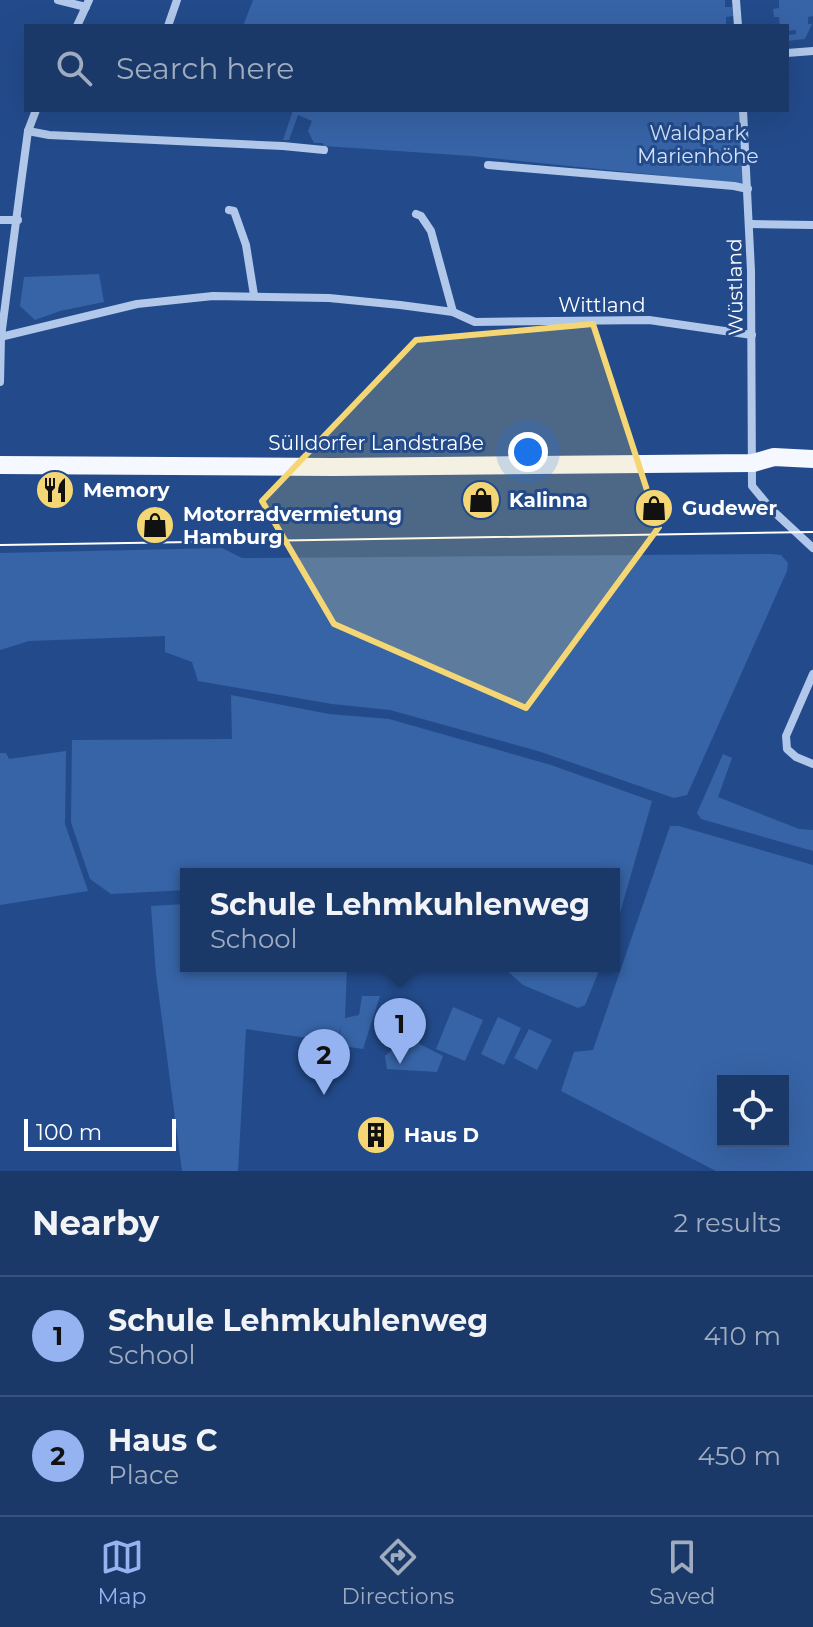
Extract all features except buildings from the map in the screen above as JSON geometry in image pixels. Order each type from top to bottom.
[{"type":"main road","name":"Sülldorfer Landstraße","points":[[0,465],[381,467],[753,463],[774,457],[813,459]]},
{"type":"main road","name":"Sülldorfer Landstraße","points":[[753,463],[773,470],[813,471]]},
{"type":"street","points":[[58,0],[88,4],[78,24]]},
{"type":"street","points":[[169,24],[177,0]]},
{"type":"street","points":[[736,0],[738,24]]},
{"type":"street","points":[[789,53],[813,51]]},
{"type":"street","points":[[0,382],[1,337],[28,131],[35,112]]},
{"type":"street","name":"Wüstland","points":[[743,112],[750,224],[752,486],[813,548]]},
{"type":"street","points":[[28,131],[49,135],[324,150]]},
{"type":"street","points":[[488,165],[748,189]]},
{"type":"street","points":[[229,210],[234,211],[246,245],[254,295]]},
{"type":"street","points":[[416,214],[421,216],[431,231],[453,312]]},
{"type":"street","points":[[0,220],[18,220]]},
{"type":"street","points":[[750,224],[813,225]]},
{"type":"street","name":"Wittland","points":[[1,337],[137,304],[254,295],[329,298],[453,312],[475,322],[649,320],[752,335]]},
{"type":"street","points":[[813,674],[786,736],[787,749],[796,757],[813,764]]},
{"type":"highlighted area","points":[[593,324],[659,527],[526,708],[334,624],[262,501],[416,340]]},
{"type":"green space","points":[[253,0],[725,0],[725,7],[732,7],[733,16],[726,17],[726,24],[244,24]]},
{"type":"green space","points":[[779,0],[813,0],[813,16],[808,17],[808,24],[812,24],[805,39],[789,41],[789,35],[796,34],[796,30],[789,31],[789,24],[780,24],[779,17],[774,17],[773,9],[779,8]]},
{"type":"green space","name":"Waldpark Marienhöhe","points":[[292,112],[739,112],[740,125],[734,125],[734,131],[741,132],[742,152],[735,153],[736,159],[743,159],[744,184],[471,156],[324,146],[323,143],[314,143],[308,131],[312,121],[298,115],[289,140],[283,140]]},
{"type":"green space","points":[[99,274],[104,302],[35,320],[20,306],[24,277]]},
{"type":"green space","points":[[222,548],[242,558],[771,554],[781,555],[788,563],[687,795],[674,798],[538,751],[390,710],[332,704],[198,681],[192,662],[165,652],[165,636],[29,641],[0,650],[0,553]]},
{"type":"green space","points":[[231,695],[329,714],[389,719],[551,765],[652,801],[620,913],[620,868],[180,868],[180,890],[111,894],[90,879],[71,822],[72,740],[232,739]]},
{"type":"green space","points":[[66,751],[65,824],[88,891],[0,905],[0,753],[6,753],[9,759]]},
{"type":"green space","points":[[723,754],[732,758],[718,797],[799,829],[813,830],[813,851],[701,819],[697,813]]},
{"type":"green space","points":[[670,826],[813,865],[813,1171],[716,1171],[561,1091],[574,1052],[593,1050]]},
{"type":"green space","points":[[180,904],[180,972],[347,972],[345,1018],[359,1015],[362,996],[380,996],[363,1049],[336,1045],[342,1025],[335,1042],[246,1029],[238,1171],[182,1171],[156,974],[151,906]]},
{"type":"green space","points":[[508,972],[599,972],[585,1005],[578,1008],[523,985]]},
{"type":"green space","points":[[453,1007],[483,1020],[465,1061],[436,1049]]},
{"type":"green space","points":[[498,1017],[521,1028],[504,1065],[481,1054]]},
{"type":"green space","points":[[529,1029],[552,1040],[537,1070],[514,1058]]},
{"type":"green space","points":[[406,1037],[443,1056],[437,1072],[387,1069],[385,1056]]},
{"type":"tram line","points":[[0,545],[813,532]]},
{"type":"place","name":"Memory","points":[[55,490]]},
{"type":"place","name":"Kalinna","points":[[481,500]]},
{"type":"place","name":"Gudewer","points":[[654,508]]},
{"type":"place","name":"Motorradvermietung Hamburg","points":[[155,525]]},
{"type":"place","name":"Schule Lehmkuhlenweg","points":[[400,1064]]},
{"type":"place","name":"Haus C","points":[[324,1095]]},
{"type":"place","name":"Haus D","points":[[376,1135]]}]
